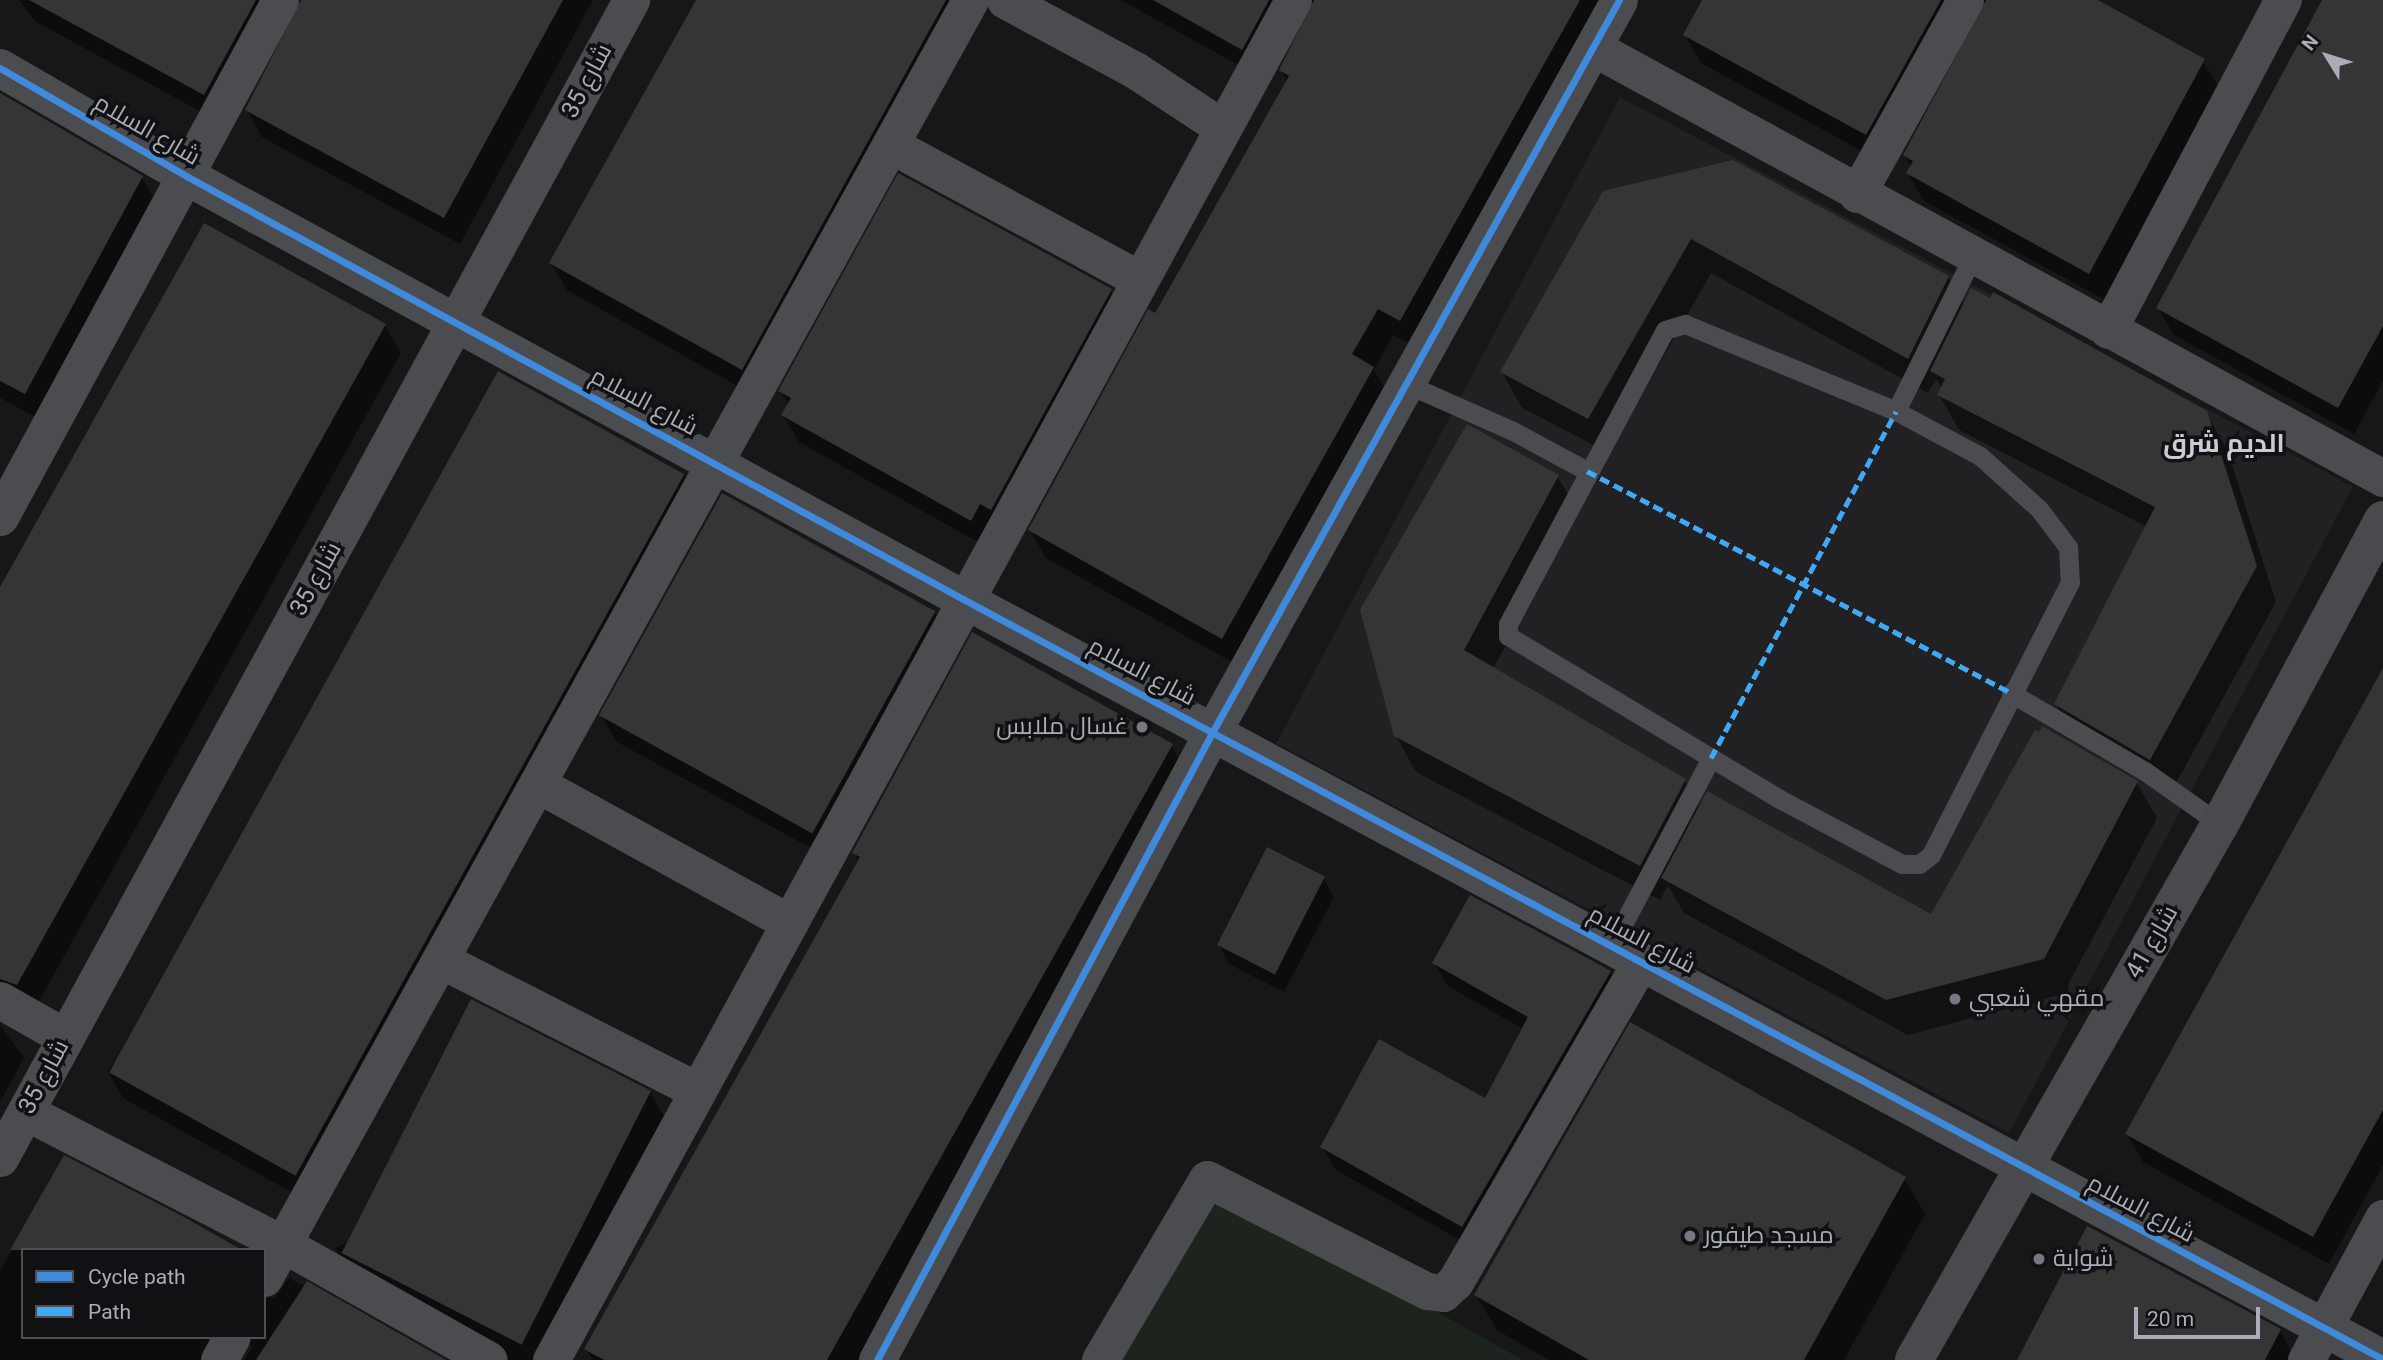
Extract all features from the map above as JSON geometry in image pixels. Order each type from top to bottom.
[{"type":"main road","name":"شارع 41","points":[[1914,1360],[2220,824],[2383,520]]},
{"type":"street","points":[[6,492],[188,177],[280,0]]},
{"type":"street","name":"شارع 35","points":[[0,1158],[631,0]]},
{"type":"street","points":[[266,1274],[539,785],[970,0]]},
{"type":"street","points":[[1005,0],[1135,70],[1223,128]]},
{"type":"street","points":[[551,1360],[790,923],[963,599],[1293,0]]},
{"type":"street","points":[[877,1360],[1213,731],[1409,385],[1619,0]]},
{"type":"street","points":[[1857,194],[1965,0]]},
{"type":"street","points":[[2108,330],[2283,0]]},
{"type":"street","points":[[1594,48],[1857,194],[2383,478]]},
{"type":"street","name":"شارع السلام","points":[[0,68],[188,177],[963,599],[2024,1168],[2315,1344],[2383,1359]]},
{"type":"street","points":[[891,145],[1139,279]]},
{"type":"street","points":[[539,785],[790,923]]},
{"type":"street","points":[[1100,1360],[1207,1179],[1427,1291],[1443,1293],[1455,1282],[1626,953]]},
{"type":"street","points":[[442,960],[698,1091]]},
{"type":"street","points":[[0,1000],[65,1037]]},
{"type":"street","points":[[26,1112],[283,1244],[489,1360]]},
{"type":"street","points":[[2315,1344],[2383,1218]]},
{"type":"street","points":[[219,1360],[231,1339]]},
{"type":"lane","points":[[1896,411],[1973,256]]},
{"type":"lane","points":[[1685,324],[1896,411],[1980,456],[2039,509],[2068,547],[2070,582],[2011,692],[1931,855],[1919,864],[1902,864],[1711,758],[1508,636],[1508,625],[1587,471],[1665,330],[1685,324]]},
{"type":"lane","points":[[1409,385],[1514,431],[1587,471]]},
{"type":"lane","points":[[2011,692],[2146,772],[2220,824]]},
{"type":"lane","points":[[1626,953],[1711,758]]},
{"type":"shaded area","points":[[1620,97],[2353,487],[2009,1133],[1276,743]]},
{"type":"shaded area","points":[[1205,1182],[1523,1360],[1108,1360]]},
{"type":"building","points":[[29,0],[256,0],[204,95]]},
{"type":"building","points":[[301,0],[563,0],[444,218],[245,110]]},
{"type":"building","points":[[696,0],[946,0],[742,370],[549,263]]},
{"type":"building","points":[[1153,0],[1269,0],[1242,50]]},
{"type":"building","points":[[1314,0],[1580,0],[1400,321],[1378,309],[1352,354],[1374,367],[1222,639],[1028,530],[1148,309],[1155,313],[1289,76],[1279,70]]},
{"type":"building","points":[[1702,0],[1941,0],[1866,135],[1683,35]]},
{"type":"building","points":[[1986,0],[2098,0],[2205,59],[2089,274],[1906,173],[1913,161],[1903,155]]},
{"type":"building","points":[[2322,0],[2383,0],[2383,326],[2338,408],[2156,308]]},
{"type":"building","points":[[0,93],[143,176],[25,394],[0,381]]},
{"type":"building","points":[[1733,160],[1949,276],[1908,359],[1691,239],[1588,419],[1500,372],[1603,191]]},
{"type":"building","points":[[898,173],[1112,289],[991,510],[980,504],[971,521],[781,415],[791,398],[778,391]]},
{"type":"building","points":[[204,223],[386,324],[17,985],[0,979],[0,587]]},
{"type":"building","points":[[1971,288],[1990,298],[1993,292],[2207,411],[2257,566],[2150,760],[2054,704],[2155,507],[1937,395],[1945,379],[1930,371]]},
{"type":"building","points":[[498,371],[684,474],[295,1176],[109,1072]]},
{"type":"building","points":[[1467,424],[1559,475],[1464,650],[1686,779],[1640,866],[1394,736],[1360,610]]},
{"type":"building","points":[[722,493],[935,611],[812,833],[599,715]]},
{"type":"building","points":[[972,632],[1173,744],[827,1360],[604,1360],[584,1349],[860,857],[852,853]]},
{"type":"building","points":[[2383,668],[2383,1110],[2313,1237],[2125,1134]]},
{"type":"building","points":[[2042,726],[2138,781],[2044,959],[1886,1000],[1661,878],[1707,791],[1931,914],[2035,730],[2039,732]]},
{"type":"building","points":[[1267,847],[1325,877],[1275,975],[1217,945]]},
{"type":"building","points":[[1470,895],[1611,971],[1462,1227],[1320,1147],[1379,1039],[1485,1098],[1528,1017],[1432,963]]},
{"type":"building","points":[[471,999],[651,1091],[522,1345],[342,1253]]},
{"type":"building","name":"مسجد طيفور","points":[[1630,1022],[1906,1177],[1804,1360],[1589,1360],[1474,1295]]},
{"type":"building","points":[[64,1155],[238,1248],[21,1248],[10,1250]]},
{"type":"building","points":[[2087,1226],[2281,1329],[2265,1360],[2017,1360]]},
{"type":"building","points":[[307,1281],[446,1360],[256,1360]]},
{"type":"marked path","points":[[1711,758],[1896,411]]},
{"type":"marked path","points":[[1587,471],[2011,693]]},
{"type":"cycle path","points":[[877,1360],[1213,731],[1619,0]]},
{"type":"cycle path","points":[[0,68],[188,177],[963,599],[2383,1359]]},
{"type":"place","name":"غسال ملابس","points":[[1142,727]]},
{"type":"place","name":"مقهي شعبي","points":[[1955,999]]},
{"type":"place","name":"مسجد طيفور","points":[[1690,1236]]},
{"type":"place","name":"شواية","points":[[2039,1259]]},
{"type":"district","name":"الديم شرق","points":[[2224,444]]}]
